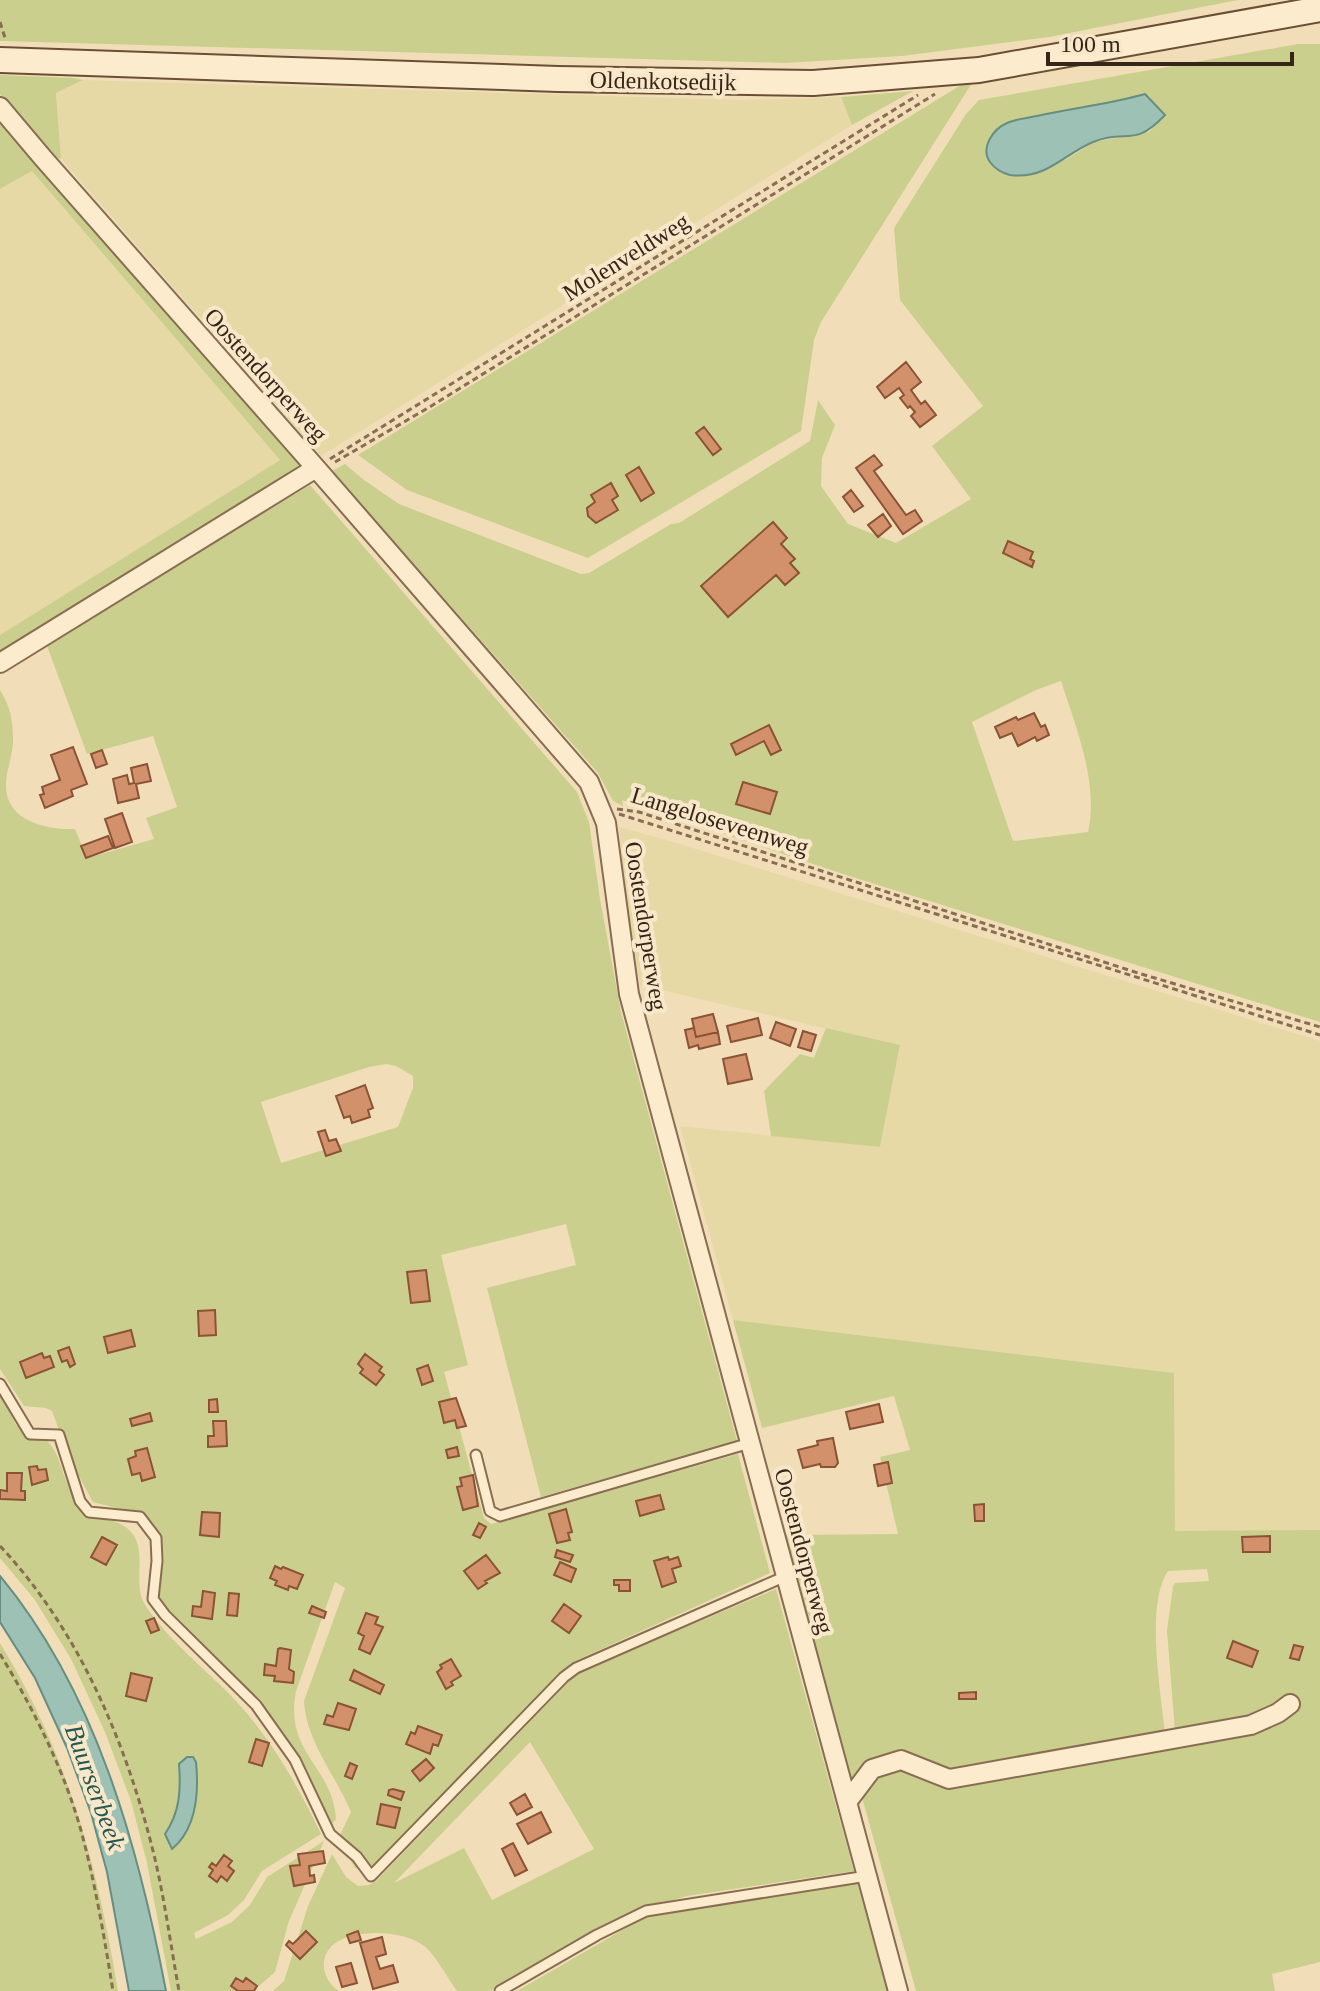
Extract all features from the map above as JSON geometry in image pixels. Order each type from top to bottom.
[{"type":"street","name":"Oldenkotsedijk","points":[[0,60],[764,84],[943,74],[1320,9]]},
{"type":"street","name":"Oostendorperweg","points":[[0,107],[589,782],[601,806],[606,823],[629,994],[898,1991]]},
{"type":"street","points":[[0,663],[316,468]]},
{"type":"street","points":[[847,1802],[872,1769],[901,1760],[949,1779],[1251,1725],[1290,1704]]},
{"type":"lane","points":[[0,1384],[30,1434],[59,1435],[80,1501],[89,1512],[140,1517],[156,1538],[153,1599],[165,1615],[256,1705],[295,1760],[330,1834],[357,1857],[371,1876],[576,1668],[786,1576]]},
{"type":"lane","points":[[476,1455],[490,1511],[500,1516],[750,1443]]},
{"type":"lane","points":[[500,1991],[597,1935],[646,1911],[867,1876]]},
{"type":"path","name":"Molenveldweg","points":[[316,468],[340,461],[941,91],[943,74]]},
{"type":"path","name":"Molenveldweg","points":[[316,468],[929,88],[943,74]]},
{"type":"path","name":"Langeloseveenweg","points":[[601,806],[639,812],[1138,973],[1320,1027]]},
{"type":"path","name":"Langeloseveenweg","points":[[601,806],[1320,1035]]},
{"type":"path","points":[[0,1546],[17,1564],[76,1651],[111,1726],[133,1782],[155,1860],[179,1991]]},
{"type":"path","points":[[0,1654],[25,1695],[79,1825],[100,1914],[113,1991]]},
{"type":"shaded area","points":[[83,80],[743,100],[841,97],[852,125],[321,456],[61,159],[56,93]]},
{"type":"shaded area","points":[[32,171],[280,460],[0,635],[0,189]]},
{"type":"shaded area","points":[[619,827],[1320,1041],[1320,1530],[1175,1532],[1174,1373],[733,1320],[680,1126],[880,1147],[900,1046],[640,985],[627,909]]},
{"type":"green space","points":[[0,0],[1238,0],[1049,37],[902,56],[785,63],[0,41]]},
{"type":"green space","points":[[1298,44],[1320,44],[1320,1022],[849,876],[622,800],[623,806],[613,801],[598,773],[332,471],[345,464],[399,504],[581,574],[589,573],[671,524],[679,523],[810,441],[818,400],[835,425],[822,458],[821,486],[848,524],[896,543],[971,499],[932,446],[983,406],[900,300],[894,228],[966,114],[979,100]],"holes":[[[1145,94],[1165,115],[1149,132],[1094,142],[1065,160],[998,128],[1008,123],[1121,102]],[[1061,681],[1088,775],[1091,795],[1088,832],[1013,841],[972,722]]]},
{"type":"green space","points":[[0,75],[83,80],[56,93],[61,159],[46,153],[11,113],[0,94]]},
{"type":"green space","points":[[972,83],[821,322],[814,340],[801,431],[588,558],[407,490],[358,455],[961,85]]},
{"type":"green space","points":[[913,91],[852,125],[841,97]]},
{"type":"green space","points":[[0,118],[304,467],[0,655],[0,635],[280,460],[32,171],[0,189]]},
{"type":"green space","points":[[310,485],[577,792],[589,822],[621,1012],[737,1441],[541,1497],[487,1288],[576,1265],[566,1224],[441,1255],[468,1365],[444,1372],[484,1518],[491,1524],[738,1454],[770,1573],[575,1661],[375,1866],[363,1871],[355,1868],[338,1839],[351,1812],[310,1730],[304,1701],[345,1588],[335,1582],[296,1691],[294,1712],[303,1745],[333,1801],[336,1819],[332,1824],[290,1749],[156,1600],[151,1541],[145,1529],[120,1509],[93,1502],[70,1460],[52,1411],[24,1406],[0,1369],[0,690],[9,707],[13,731],[6,788],[8,800],[31,822],[53,828],[75,829],[87,858],[154,839],[146,818],[177,807],[153,736],[87,754],[47,646]],"holes":[[[396,1066],[413,1076],[413,1088],[398,1127],[281,1163],[261,1102],[369,1067]]]},
{"type":"green space","points":[[826,1028],[900,1045],[880,1147],[771,1136],[764,1091],[800,1054],[814,1058]]},
{"type":"green space","points":[[733,1320],[1174,1373],[1175,1531],[1320,1530],[1320,1962],[1272,1974],[1275,1991],[916,1991],[861,1794],[883,1770],[901,1767],[946,1786],[1262,1730],[1288,1715],[1301,1703],[1287,1699],[1249,1719],[1175,1731],[1167,1631],[1173,1586],[1175,1583],[1209,1581],[1207,1569],[1168,1571],[1161,1586],[1156,1626],[1165,1733],[949,1770],[901,1753],[888,1755],[873,1760],[849,1786],[785,1535],[898,1534],[880,1457],[910,1450],[894,1396],[762,1428]]},
{"type":"green space","points":[[0,1392],[16,1425],[33,1431],[53,1447],[71,1492],[80,1505],[91,1514],[120,1524],[132,1533],[139,1549],[140,1586],[144,1603],[163,1629],[236,1701],[261,1731],[293,1781],[321,1834],[262,1871],[244,1900],[228,1915],[194,1933],[196,1939],[232,1922],[250,1905],[267,1877],[324,1841],[289,1921],[275,1972],[253,1991],[171,1991],[147,1863],[131,1801],[105,1732],[71,1659],[35,1600],[0,1558]],"holes":[[[179,1764],[194,1810],[178,1845],[165,1834],[178,1800]]]},
{"type":"green space","points":[[776,1589],[854,1871],[687,1896],[645,1908],[596,1931],[490,1991],[457,1991],[424,1946],[392,1934],[366,1933],[334,1944],[325,1956],[326,1975],[339,1991],[273,1991],[284,1981],[308,1906],[332,1854],[346,1877],[358,1886],[376,1881],[577,1673]],"holes":[[[530,1742],[594,1849],[492,1900],[464,1848],[394,1883]]]},
{"type":"green space","points":[[0,1643],[44,1726],[77,1811],[100,1899],[118,1991],[0,1991]]},
{"type":"green space","points":[[857,1881],[887,1991],[517,1991],[645,1917]]},
{"type":"water","points":[[1145,94],[1165,115],[1145,132],[1093,142],[1044,170],[1023,176],[1001,172],[987,157],[987,145],[997,130],[1007,123]]},
{"type":"water","name":"Buurserbeek","points":[[0,1576],[34,1621],[62,1669],[108,1772],[142,1881],[166,1991],[129,1991],[107,1872],[91,1813],[67,1748],[35,1678],[0,1622]]},
{"type":"water","points":[[187,1757],[193,1757],[196,1762],[194,1809],[187,1831],[172,1849],[165,1834],[178,1800],[179,1764]]},
{"type":"building","points":[[906,362],[921,382],[911,390],[921,404],[925,401],[936,415],[920,427],[911,416],[915,412],[900,398],[904,395],[899,388],[885,398],[877,387]]},
{"type":"building","points":[[704,427],[721,449],[713,455],[696,433]]},
{"type":"building","points":[[874,455],[882,465],[874,471],[906,515],[915,510],[922,521],[903,534],[856,468]]},
{"type":"building","points":[[639,467],[654,493],[641,501],[626,475]]},
{"type":"building","points":[[611,483],[618,496],[612,500],[618,510],[596,523],[588,516],[587,508],[595,502],[591,495]]},
{"type":"building","points":[[851,490],[863,506],[854,512],[843,497]]},
{"type":"building","points":[[883,514],[891,526],[878,537],[868,525]]},
{"type":"building","points":[[773,522],[787,538],[781,544],[795,559],[790,563],[799,573],[785,585],[776,575],[728,617],[701,586]]},
{"type":"building","points":[[1008,541],[1033,552],[1030,559],[1034,561],[1032,567],[1003,553]]},
{"type":"building","points":[[1034,713],[1049,735],[1037,741],[1035,737],[1018,746],[1012,733],[1000,738],[995,727]]},
{"type":"building","points":[[769,725],[781,750],[771,755],[764,741],[736,755],[731,744]]},
{"type":"building","points":[[73,747],[87,784],[71,790],[73,796],[45,808],[40,795],[44,794],[42,787],[60,780],[51,755]]},
{"type":"building","points":[[102,750],[107,764],[96,768],[91,754]]},
{"type":"building","points":[[147,764],[151,781],[136,784],[139,798],[118,803],[113,779],[127,775],[129,784],[134,783],[131,768]]},
{"type":"building","points":[[743,782],[777,792],[770,814],[736,804]]},
{"type":"building","points":[[122,813],[132,842],[115,848],[105,819]]},
{"type":"building","points":[[108,836],[113,848],[86,858],[81,846]]},
{"type":"building","points":[[713,1014],[718,1032],[696,1037],[692,1019]]},
{"type":"building","points":[[758,1018],[762,1035],[731,1042],[727,1026]]},
{"type":"building","points":[[776,1022],[796,1029],[790,1046],[770,1038]]},
{"type":"building","points":[[694,1028],[696,1037],[718,1032],[720,1044],[689,1048],[685,1030]]},
{"type":"building","points":[[803,1031],[816,1035],[811,1051],[798,1047]]},
{"type":"building","points":[[746,1054],[752,1079],[728,1084],[723,1059]]},
{"type":"building","points":[[365,1085],[373,1108],[368,1110],[370,1117],[352,1123],[350,1116],[344,1118],[336,1096]]},
{"type":"building","points":[[325,1130],[329,1141],[336,1139],[341,1151],[326,1156],[318,1132]]},
{"type":"building","points":[[426,1270],[430,1301],[411,1303],[407,1272]]},
{"type":"building","points":[[215,1310],[216,1335],[199,1336],[198,1311]]},
{"type":"building","points":[[131,1330],[135,1346],[108,1353],[104,1337]]},
{"type":"building","points":[[69,1347],[75,1364],[70,1367],[67,1360],[62,1362],[58,1351]]},
{"type":"building","points":[[42,1353],[44,1358],[50,1356],[54,1367],[26,1378],[20,1362]]},
{"type":"building","points":[[365,1354],[382,1367],[379,1371],[384,1375],[376,1385],[360,1373],[363,1369],[358,1364]]},
{"type":"building","points":[[428,1365],[433,1381],[422,1385],[417,1369]]},
{"type":"building","points":[[456,1398],[466,1426],[457,1428],[455,1420],[444,1423],[439,1402]]},
{"type":"building","points":[[217,1399],[218,1412],[209,1412],[209,1400]]},
{"type":"building","points":[[879,1404],[883,1422],[850,1429],[846,1412]]},
{"type":"building","points":[[150,1413],[152,1421],[132,1426],[130,1419]]},
{"type":"building","points":[[213,1421],[226,1421],[227,1446],[208,1447],[208,1436],[214,1436]]},
{"type":"building","points":[[833,1438],[838,1463],[835,1467],[821,1467],[820,1464],[803,1468],[798,1450]]},
{"type":"building","points":[[457,1447],[459,1456],[448,1458],[446,1450]]},
{"type":"building","points":[[147,1448],[155,1477],[142,1481],[140,1473],[132,1475],[128,1459],[136,1456],[135,1451]]},
{"type":"building","points":[[888,1462],[892,1483],[878,1486],[874,1465]]},
{"type":"building","points":[[37,1466],[38,1470],[46,1469],[48,1480],[32,1485],[29,1467]]},
{"type":"building","points":[[7,1473],[22,1473],[21,1491],[25,1491],[25,1500],[0,1499],[0,1490],[7,1491]]},
{"type":"building","points":[[473,1475],[478,1506],[463,1510],[457,1487],[462,1486],[460,1478]]},
{"type":"building","points":[[660,1495],[664,1509],[640,1516],[636,1501]]},
{"type":"building","points":[[984,1504],[984,1521],[975,1521],[974,1505]]},
{"type":"building","points":[[566,1509],[572,1532],[568,1533],[570,1540],[557,1543],[549,1514]]},
{"type":"building","points":[[202,1512],[220,1513],[219,1537],[200,1535]]},
{"type":"building","points":[[479,1523],[486,1527],[480,1538],[473,1535]]},
{"type":"building","points":[[1270,1536],[1270,1552],[1243,1552],[1242,1537]]},
{"type":"building","points":[[102,1537],[117,1545],[106,1565],[91,1557]]},
{"type":"building","points":[[557,1550],[573,1555],[570,1562],[555,1557]]},
{"type":"building","points":[[486,1555],[500,1573],[478,1589],[464,1571]]},
{"type":"building","points":[[668,1557],[669,1560],[678,1557],[681,1566],[672,1569],[676,1582],[662,1587],[654,1561]]},
{"type":"building","points":[[560,1562],[576,1569],[571,1582],[554,1575]]},
{"type":"building","points":[[275,1566],[303,1575],[297,1589],[289,1586],[288,1590],[275,1585],[277,1581],[270,1578]]},
{"type":"building","points":[[614,1580],[630,1580],[630,1591],[619,1591],[619,1585],[614,1585]]},
{"type":"building","points":[[203,1591],[215,1593],[212,1619],[192,1616],[193,1606],[201,1607]]},
{"type":"building","points":[[229,1593],[239,1594],[237,1616],[227,1615]]},
{"type":"building","points":[[564,1604],[581,1616],[569,1633],[552,1621]]},
{"type":"building","points":[[312,1606],[326,1612],[324,1618],[309,1613]]},
{"type":"building","points":[[366,1613],[378,1617],[375,1624],[383,1627],[370,1654],[359,1649],[364,1636],[358,1633]]},
{"type":"building","points":[[154,1618],[159,1630],[151,1633],[146,1621]]},
{"type":"building","points":[[1233,1641],[1258,1651],[1252,1667],[1227,1658]]},
{"type":"building","points":[[1294,1645],[1303,1647],[1299,1660],[1290,1658]]},
{"type":"building","points":[[280,1648],[291,1650],[289,1669],[294,1672],[293,1683],[274,1681],[275,1676],[264,1675],[265,1664],[276,1666]]},
{"type":"building","points":[[451,1659],[461,1676],[446,1689],[437,1672],[442,1668],[440,1665]]},
{"type":"building","points":[[354,1670],[384,1685],[380,1694],[350,1680]]},
{"type":"building","points":[[131,1673],[152,1678],[146,1701],[126,1696]]},
{"type":"building","points":[[976,1692],[976,1699],[959,1699],[959,1693]]},
{"type":"building","points":[[338,1703],[356,1709],[349,1730],[324,1724],[327,1715],[333,1717]]},
{"type":"building","points":[[418,1726],[442,1735],[438,1746],[433,1744],[430,1754],[406,1744],[411,1732],[415,1734]]},
{"type":"building","points":[[256,1739],[269,1743],[262,1766],[249,1762]]},
{"type":"building","points":[[426,1759],[434,1768],[420,1781],[412,1771]]},
{"type":"building","points":[[350,1763],[357,1766],[352,1779],[345,1776]]},
{"type":"building","points":[[389,1790],[404,1792],[401,1800],[388,1795]]},
{"type":"building","points":[[525,1794],[532,1807],[517,1815],[510,1803]]},
{"type":"building","points":[[381,1804],[400,1808],[395,1828],[377,1824]]},
{"type":"building","points":[[541,1812],[551,1832],[528,1844],[517,1824]]},
{"type":"building","points":[[513,1843],[527,1870],[515,1876],[502,1849]]},
{"type":"building","points":[[323,1851],[325,1863],[309,1866],[310,1876],[314,1875],[315,1882],[294,1886],[290,1866],[300,1865],[298,1854]]},
{"type":"building","points":[[224,1855],[232,1861],[228,1866],[234,1871],[227,1881],[221,1876],[217,1882],[209,1876],[213,1870],[209,1867],[212,1863],[216,1866]]},
{"type":"building","points":[[306,1931],[317,1942],[300,1959],[286,1945],[289,1941],[293,1944]]},
{"type":"building","points":[[358,1931],[361,1940],[350,1943],[347,1935]]},
{"type":"building","points":[[382,1937],[386,1954],[376,1957],[380,1969],[393,1965],[398,1982],[373,1989],[360,1943]]},
{"type":"building","points":[[351,1963],[357,1983],[342,1987],[336,1967]]},
{"type":"building","points":[[236,1978],[243,1982],[246,1978],[257,1986],[254,1991],[238,1991],[231,1986]]}]
